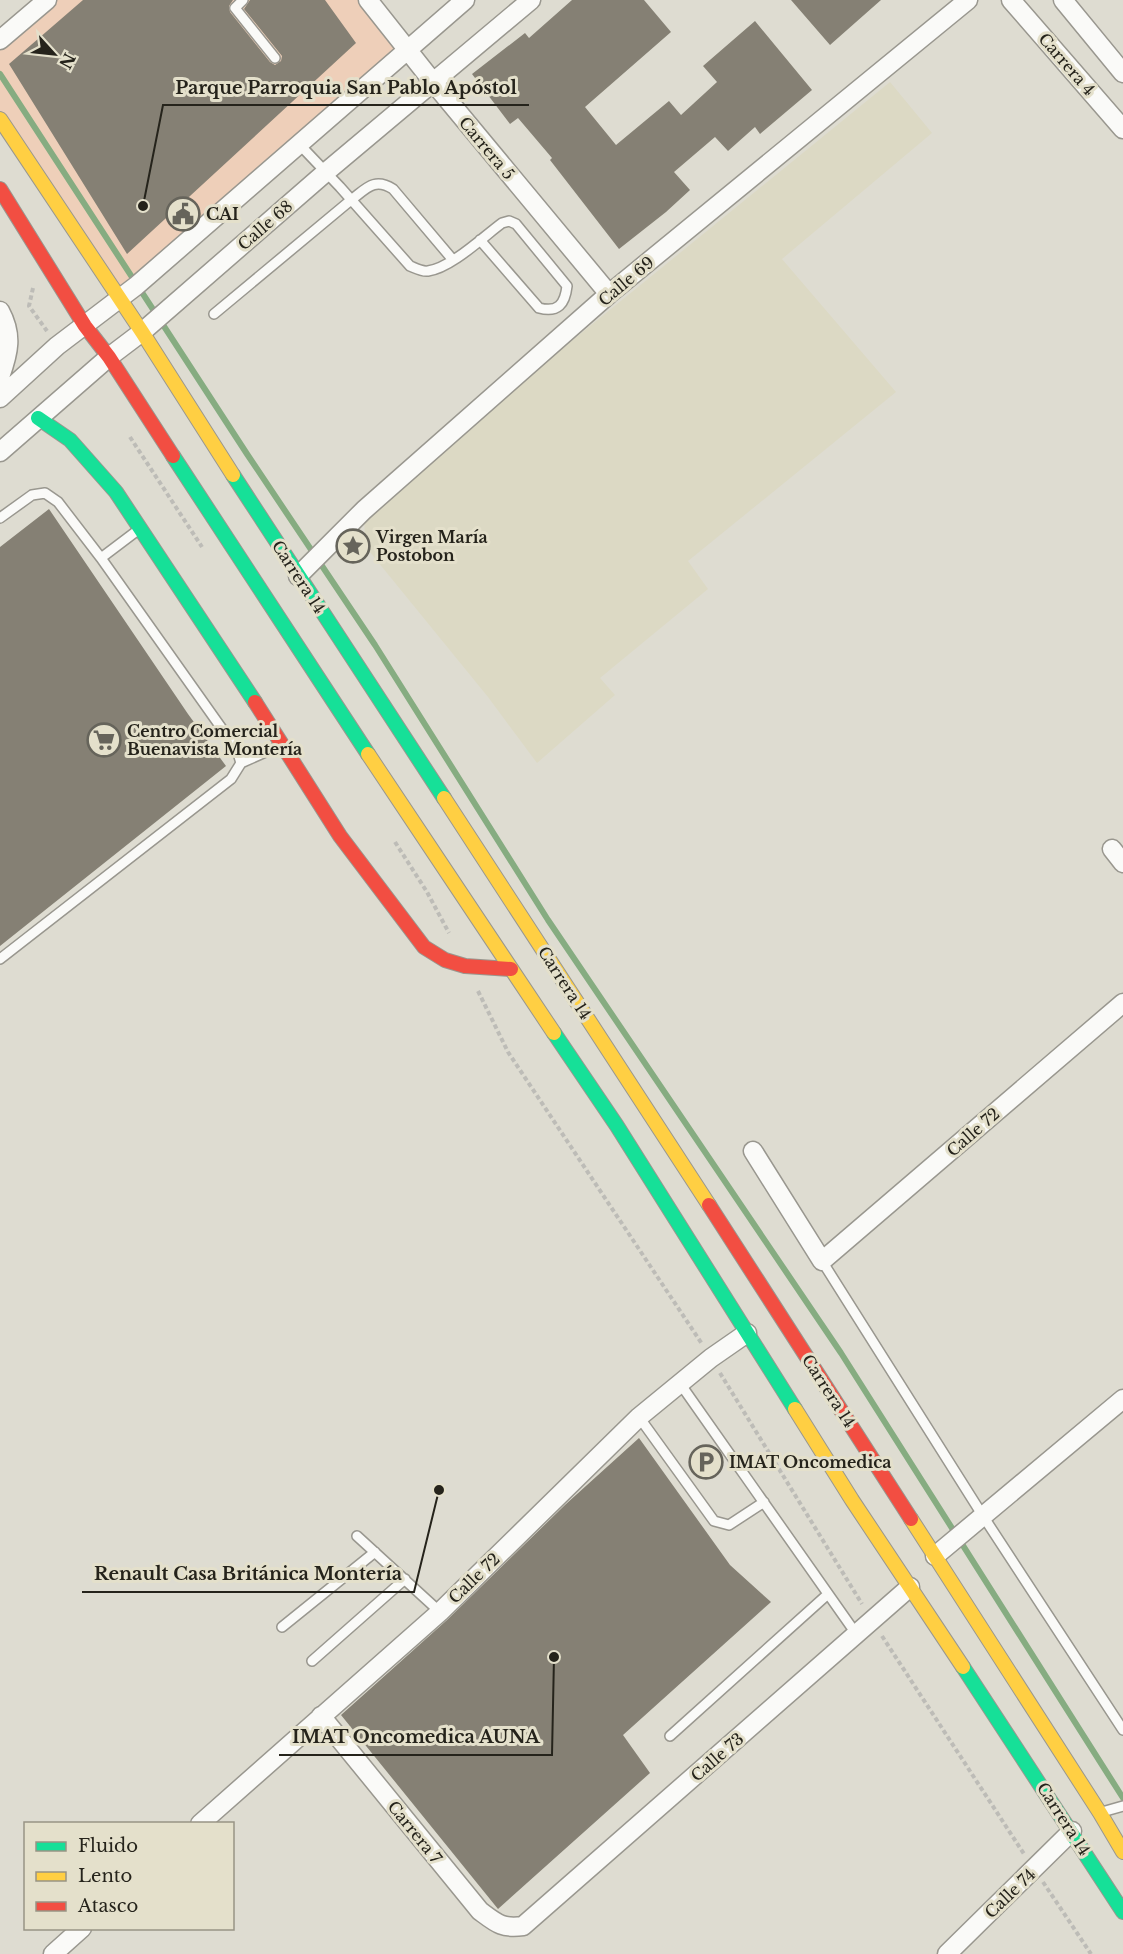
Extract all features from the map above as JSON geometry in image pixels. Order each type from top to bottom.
[{"type":"main road","name":"Carrera 14","points":[[0,119],[142,332],[298,576],[645,1105],[941,1551],[1123,1852]]},
{"type":"main road","name":"Carrera 14","points":[[0,189],[85,326],[110,357],[511,969],[617,1126],[852,1500],[1072,1831],[1123,1912]]},
{"type":"main road","points":[[38,418],[70,440],[116,492],[340,836],[424,947],[445,960],[465,966],[511,969]]},
{"type":"street","points":[[4,36],[47,0]]},
{"type":"street","name":"Carrera 5","points":[[368,0],[609,294]]},
{"type":"street","points":[[0,398],[57,346],[120,300],[160,266],[465,0]]},
{"type":"street","name":"Calle 68","points":[[0,452],[326,172],[531,0]]},
{"type":"street","name":"Calle 69","points":[[298,576],[364,510],[609,294],[968,0]]},
{"type":"street","name":"Carrera 4","points":[[1011,0],[1123,129]]},
{"type":"street","points":[[1063,0],[1123,73]]},
{"type":"street","points":[[0,311],[8,326],[8,353],[0,377]]},
{"type":"street","name":"Calle 72","points":[[822,1261],[1123,1003]]},
{"type":"street","points":[[753,1151],[822,1261]]},
{"type":"street","name":"Calle 72","points":[[202,1822],[440,1611],[639,1417],[680,1382],[747,1333]]},
{"type":"street","points":[[941,1551],[1123,1399]]},
{"type":"street","name":"Calle 73","points":[[523,1926],[910,1587]]},
{"type":"street","name":"Carrera 7","points":[[321,1716],[480,1911],[496,1923],[509,1928],[523,1926]]},
{"type":"street","name":"Calle 74","points":[[947,1954],[1072,1831]]},
{"type":"street","points":[[53,1954],[81,1930]]},
{"type":"lane","points":[[243,0],[232,4],[275,58]]},
{"type":"lane","points":[[300,145],[410,266],[425,272],[436,269],[453,260],[502,223],[509,221],[516,224],[567,286],[566,297],[559,306],[549,310],[539,308],[480,240]]},
{"type":"lane","points":[[214,314],[373,184],[384,183],[393,189],[453,260]]},
{"type":"lane","points":[[0,518],[32,495],[45,493],[58,502],[101,558],[237,750],[240,763]]},
{"type":"lane","points":[[101,558],[140,529]]},
{"type":"lane","points":[[0,959],[231,779],[240,763],[282,744]]},
{"type":"lane","points":[[822,1261],[978,1520],[1123,1730]]},
{"type":"lane","points":[[680,1382],[857,1635]]},
{"type":"lane","points":[[639,1417],[714,1521],[729,1525],[764,1502]]},
{"type":"lane","points":[[357,1536],[440,1611]]},
{"type":"lane","points":[[282,1627],[375,1552]]},
{"type":"lane","points":[[312,1661],[405,1579]]},
{"type":"lane","points":[[670,1736],[828,1594]]},
{"type":"lane","points":[[1100,1813],[1123,1806]]},
{"type":"path","points":[[33,287],[29,306],[57,346]]},
{"type":"path","points":[[125,429],[208,556]]},
{"type":"path","points":[[395,842],[427,892],[449,934]]},
{"type":"path","points":[[465,966],[508,1052],[711,1358],[872,1621],[1091,1954]]},
{"type":"shaded area","points":[[47,0],[368,0],[408,49],[119,300],[0,119],[0,40]]},
{"type":"shaded area","points":[[890,82],[932,133],[782,259],[896,392],[688,561],[708,589],[600,678],[615,695],[537,763],[488,697],[365,546],[364,510]]},
{"type":"building","points":[[83,0],[233,0],[229,6],[230,12],[270,62],[275,65],[281,61],[282,56],[244,9],[250,0],[325,0],[356,43],[127,254],[9,64]]},
{"type":"building","points":[[572,0],[644,0],[671,32],[585,107],[616,145],[669,101],[681,115],[717,82],[703,66],[755,21],[812,90],[760,134],[755,127],[728,151],[715,137],[674,172],[690,190],[619,249],[550,160],[552,158],[518,118],[510,124],[472,74],[525,33],[529,38]]},
{"type":"building","points":[[791,0],[881,0],[830,45]]},
{"type":"building","name":"Centro Comercial Buenavista Montería","points":[[49,509],[188,714],[226,766],[0,946],[0,547]]},
{"type":"building","points":[[639,1438],[730,1565],[771,1602],[623,1735],[650,1773],[498,1909],[341,1715],[447,1620],[566,1504]]},
{"type":"waterway","points":[[0,74],[247,454],[375,645],[548,920],[841,1353],[1123,1798]]},
{"type":"traffic: fast","points":[[38,418],[70,440],[116,492],[255,702]]},
{"type":"traffic: fast","points":[[173,456],[368,754]]},
{"type":"traffic: fast","points":[[233,475],[444,798]]},
{"type":"traffic: fast","points":[[554,1033],[617,1126],[795,1409]]},
{"type":"traffic: fast","points":[[963,1667],[1123,1912]]},
{"type":"traffic: slow","points":[[0,119],[142,332],[233,475]]},
{"type":"traffic: slow","points":[[368,754],[554,1033]]},
{"type":"traffic: slow","points":[[444,798],[709,1205]]},
{"type":"traffic: slow","points":[[795,1409],[852,1500],[963,1667]]},
{"type":"traffic: slow","points":[[911,1519],[1123,1852]]},
{"type":"traffic: jam","points":[[0,189],[85,326],[109,357],[173,456]]},
{"type":"traffic: jam","points":[[255,702],[340,836],[424,947],[445,960],[465,966],[511,969]]},
{"type":"traffic: jam","points":[[709,1205],[911,1519]]},
{"type":"place","name":"Parque Parroquia San Pablo Apóstol","points":[[143,206]]},
{"type":"place","name":"CAI","points":[[183,214]]},
{"type":"place","name":"Virgen María Postobon","points":[[353,546]]},
{"type":"place","name":"Centro Comercial Buenavista Montería","points":[[104,740]]},
{"type":"place","name":"IMAT Oncomedica","points":[[706,1462]]},
{"type":"place","name":"Renault Casa Británica Montería","points":[[439,1490]]},
{"type":"place","name":"IMAT Oncomedica AUNA","points":[[554,1657]]}]
